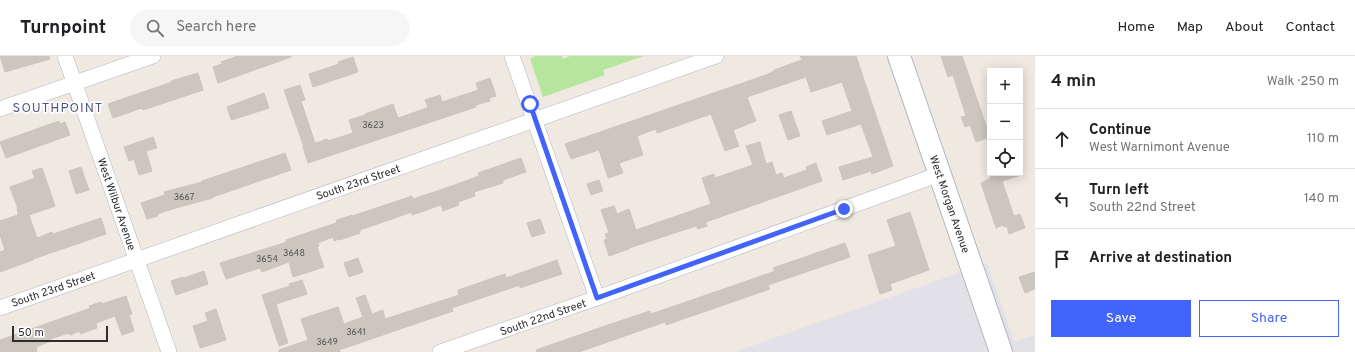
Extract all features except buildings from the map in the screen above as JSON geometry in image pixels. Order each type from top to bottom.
[{"type":"street","name":"West Wilbur Avenue","points":[[65,56],[169,352]]},
{"type":"street","points":[[0,109],[153,56]]},
{"type":"street","points":[[512,56],[597,298]]},
{"type":"street","name":"South 23rd Street","points":[[0,308],[716,56]]},
{"type":"street","name":"West Morgan Avenue","points":[[899,56],[1001,352]]},
{"type":"street","name":"South 22nd Street","points":[[440,352],[597,298],[940,174]]},
{"type":"shaded area","points":[[987,263],[1014,341],[1035,335],[1035,352],[734,352]]},
{"type":"green space","points":[[535,56],[562,56],[563,59],[570,56],[644,56],[603,70],[605,75],[543,97],[530,59]]},
{"type":"district","name":"SOUTHPOINT","points":[[58,107]]},
{"type":"route","points":[[530,104],[597,298],[844,209]]}]
